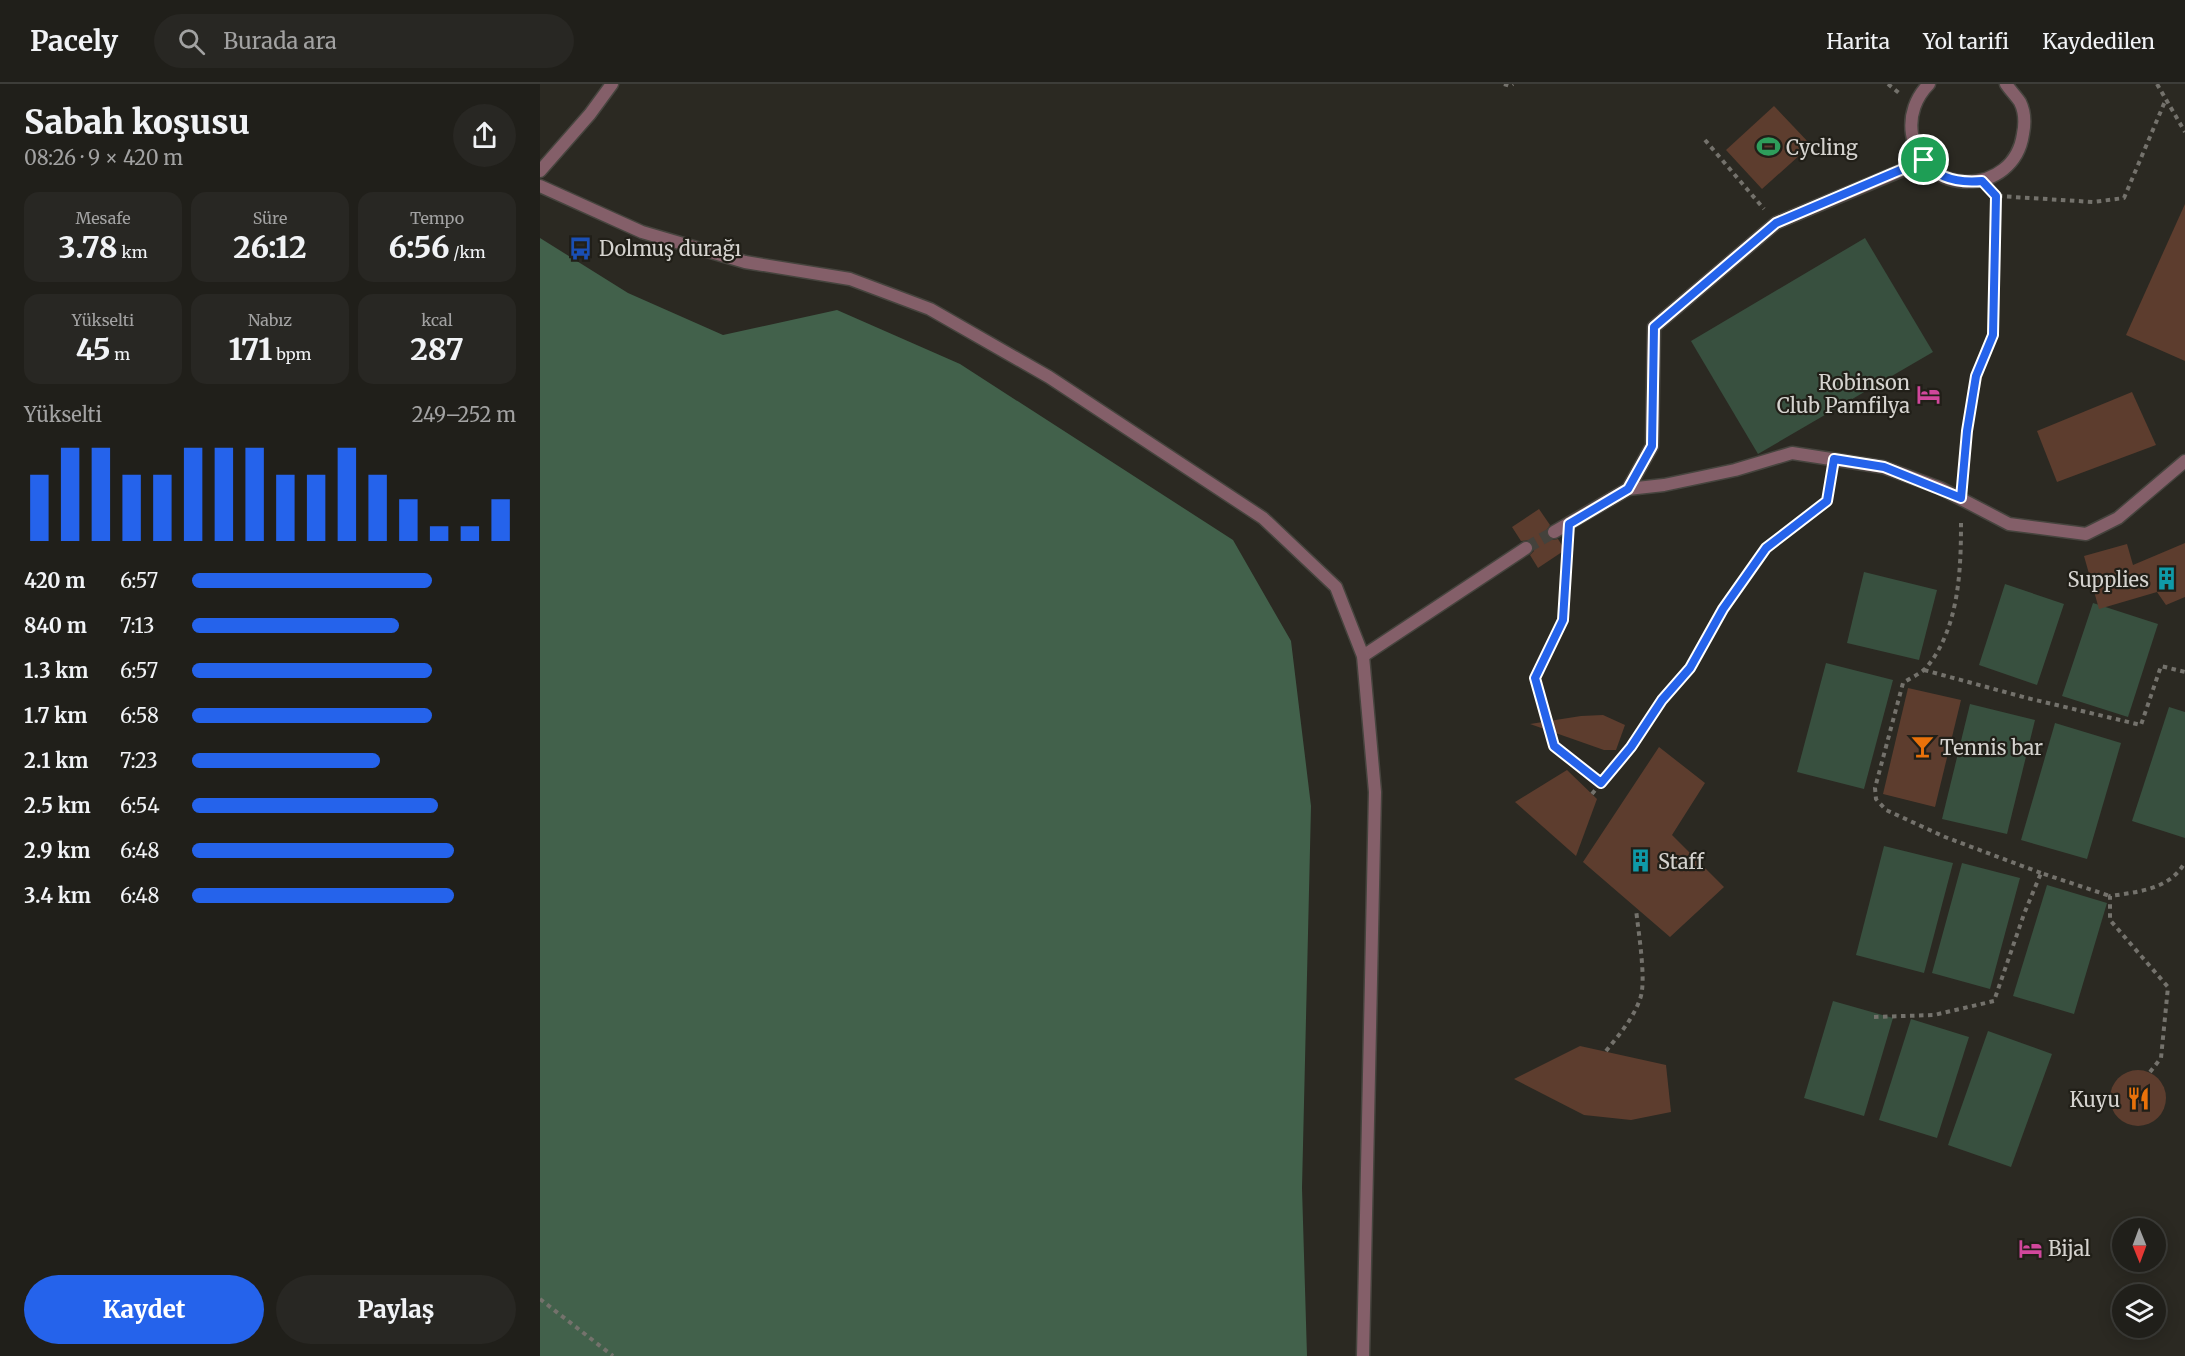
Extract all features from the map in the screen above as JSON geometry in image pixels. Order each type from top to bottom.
[{"type":"street","points":[[540,171],[590,114],[612,84]]},
{"type":"street","points":[[1929,84],[1914,106],[1911,124],[1914,144],[1924,160],[1944,178],[1963,182],[1982,181],[2002,171],[2016,157],[2022,146],[2025,122],[2020,103],[2006,84]]},
{"type":"street","points":[[1628,489],[1652,446],[1654,327],[1776,223],[1924,160]]},
{"type":"street","points":[[540,186],[642,232],[745,262],[850,279],[930,309],[1039,371],[1263,518],[1336,587],[1363,656],[1375,792],[1363,1356]]},
{"type":"street","points":[[1554,532],[1628,489],[1664,485],[1735,470],[1792,453],[1884,467],[1961,498],[2009,524],[2085,534],[2118,518],[2185,460]]},
{"type":"street","points":[[1363,656],[1526,548]]},
{"type":"path","points":[[1504,84],[1510,86],[1513,84]]},
{"type":"path","points":[[2157,84],[2185,132]]},
{"type":"path","points":[[1982,181],[1996,196],[2093,202],[2124,198],[2166,99]]},
{"type":"path","points":[[1705,140],[1776,223]]},
{"type":"path","points":[[1996,196],[1993,335],[1976,376],[1967,431],[1961,498],[1961,558],[1955,601],[1941,646],[1924,670],[1903,683],[1875,788],[1876,799],[1886,810],[1944,837],[2110,896],[2150,890],[2180,872],[2185,862]]},
{"type":"path","points":[[1592,794],[1631,747],[1662,700],[1690,668],[1723,609],[1766,548],[1827,501],[1834,459]]},
{"type":"path","points":[[1569,524],[1563,620],[1535,678],[1554,746],[1601,783]]},
{"type":"path","points":[[1924,670],[2027,699],[2141,725],[2161,666],[2185,672]]},
{"type":"path","points":[[1874,1017],[1934,1015],[1994,1001],[2024,914],[2041,873]]},
{"type":"path","points":[[2110,896],[2110,920],[2168,987],[2161,1058],[2150,1072]]},
{"type":"path","points":[[1606,1051],[1628,1024],[1641,997],[1641,956],[1636,909]]},
{"type":"path","points":[[540,1299],[613,1356]]},
{"type":"green space","points":[[540,238],[628,293],[723,335],[837,310],[960,364],[1233,540],[1291,641],[1311,806],[1302,1188],[1307,1356],[540,1356]]},
{"type":"green space","points":[[1865,238],[1933,352],[1758,454],[1691,341]]},
{"type":"green space","points":[[1864,572],[1937,590],[1919,660],[1847,643]]},
{"type":"green space","points":[[2005,584],[2064,604],[2037,685],[1979,665]]},
{"type":"green space","points":[[2093,603],[2158,624],[2128,717],[2062,696]]},
{"type":"green space","points":[[1826,663],[1893,680],[1864,789],[1797,772]]},
{"type":"green space","points":[[1970,704],[2035,720],[2007,834],[1942,819]]},
{"type":"green space","points":[[2169,707],[2185,712],[2185,838],[2132,821]]},
{"type":"green space","points":[[2055,723],[2121,743],[2087,859],[2021,840]]},
{"type":"green space","points":[[1884,846],[1953,863],[1924,973],[1856,955]]},
{"type":"green space","points":[[1962,863],[2020,878],[1990,989],[1932,973]]},
{"type":"green space","points":[[2047,885],[2107,903],[2074,1014],[2013,996]]},
{"type":"green space","points":[[1833,1001],[1893,1018],[1864,1116],[1804,1098]]},
{"type":"green space","points":[[1911,1019],[1969,1037],[1937,1138],[1879,1120]]},
{"type":"green space","points":[[1988,1031],[2052,1054],[2011,1167],[1948,1145]]},
{"type":"building","name":"Cycling","points":[[1774,106],[1811,145],[1762,189],[1726,150]]},
{"type":"building","points":[[2185,204],[2185,361],[2126,335]]},
{"type":"building","points":[[2132,392],[2156,445],[2057,482],[2037,431]]},
{"type":"building","points":[[1539,509],[1550,525],[1546,531],[1547,537],[1553,540],[1558,539],[1565,550],[1538,568],[1530,555],[1534,551],[1533,544],[1529,540],[1521,541],[1512,527]]},
{"type":"building","points":[[2185,543],[2185,597],[2166,605],[2157,592],[2099,609],[2084,556],[2127,544],[2133,565]]},
{"type":"building","name":"Tennis bar","points":[[1908,688],[1961,700],[1935,807],[1883,794]]},
{"type":"building","points":[[1603,715],[1625,725],[1616,750],[1604,750],[1530,724],[1581,716]]},
{"type":"building","name":"Staff","points":[[1659,747],[1705,783],[1672,835],[1724,887],[1670,937],[1583,862]]},
{"type":"building","points":[[1567,770],[1597,799],[1576,856],[1515,802]]},
{"type":"building","points":[[1580,1046],[1666,1065],[1671,1112],[1631,1120],[1584,1115],[1514,1079]]},
{"type":"building","name":"Kuyu","points":[[2138,1070],[2149,1072],[2158,1078],[2164,1087],[2166,1098],[2164,1109],[2158,1118],[2149,1124],[2138,1126],[2127,1124],[2118,1118],[2112,1109],[2110,1098],[2112,1087],[2118,1078],[2127,1072]]},
{"type":"tunnel","points":[[1526,548],[1554,532]]},
{"type":"place","name":"Cycling","points":[[1768,147]]},
{"type":"place","name":"Dolmuş durağı","points":[[581,248]]},
{"type":"place","name":"Robinson Club Pamfilya","points":[[1928,394]]},
{"type":"place","name":"Supplies","points":[[2167,579]]},
{"type":"place","name":"Tennis bar","points":[[1922,747]]},
{"type":"place","name":"Staff","points":[[1640,861]]},
{"type":"place","name":"Kuyu","points":[[2138,1099]]},
{"type":"place","name":"Bijal","points":[[2030,1248]]},
{"type":"route","points":[[1924,160],[1944,178],[1963,182],[1982,181],[1996,196],[1993,335],[1976,376],[1967,431],[1961,498],[1884,467],[1834,459],[1827,501],[1766,548],[1723,609],[1690,668],[1662,700],[1631,747],[1601,783],[1554,746],[1535,678],[1563,620],[1569,524],[1628,489],[1652,446],[1654,327],[1776,223],[1924,160]]}]
